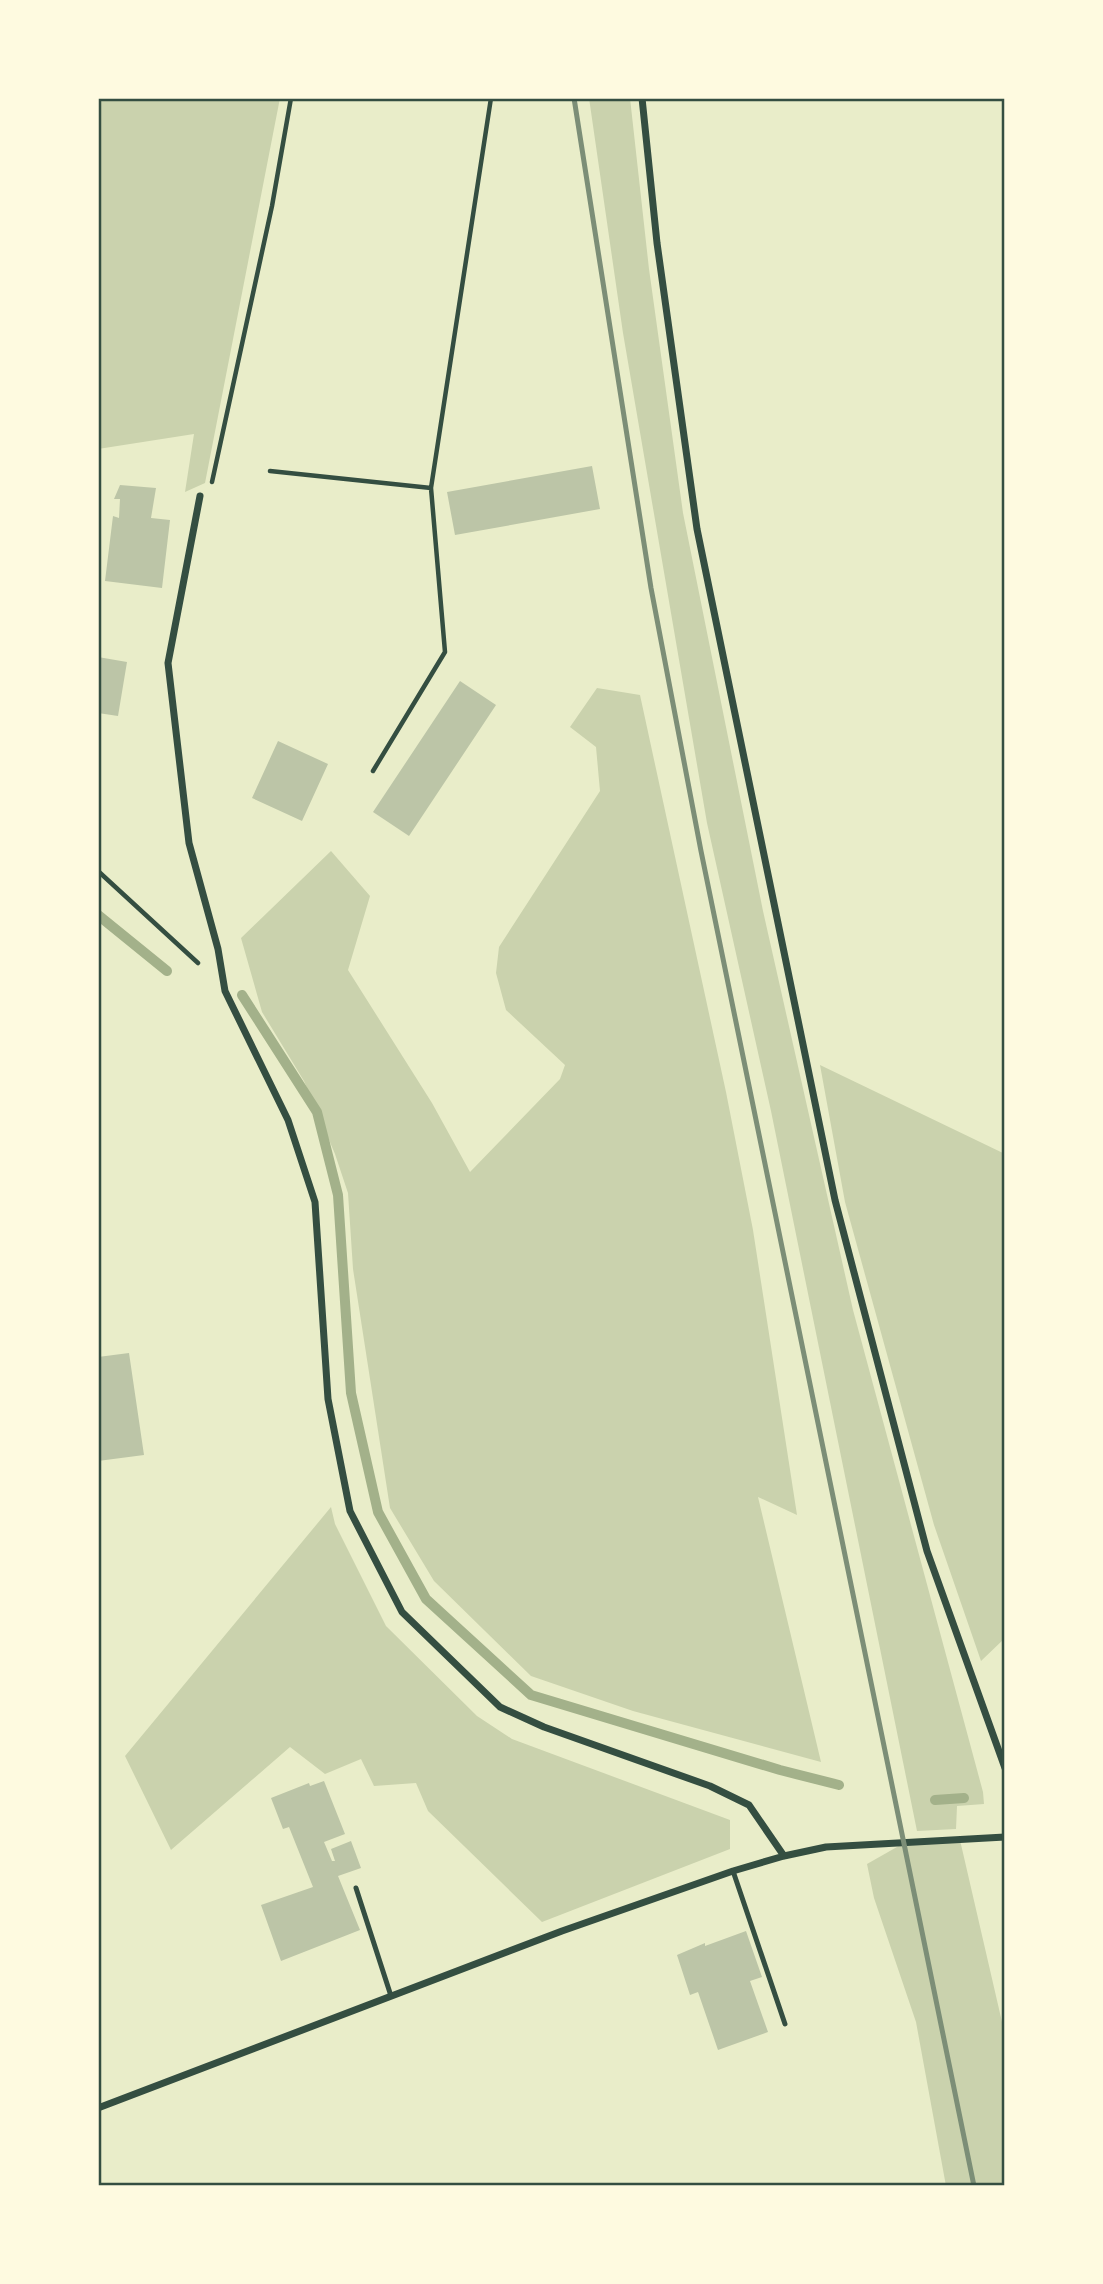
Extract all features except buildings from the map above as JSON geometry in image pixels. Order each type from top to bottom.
[{"type":"street","points":[[642,98],[657,243],[697,528],[835,1200],[928,1551],[1005,1768]]},
{"type":"street","points":[[201,496],[168,663],[189,843],[218,949],[225,991],[288,1120],[315,1202],[328,1399],[349,1511],[402,1612],[500,1707],[544,1727],[710,1786],[749,1805],[784,1856]]},
{"type":"street","points":[[98,2108],[562,1931],[733,1871],[826,1847],[1005,1837]]},
{"type":"lane","points":[[733,1871],[785,2024]]},
{"type":"lane","points":[[356,1888],[391,1996]]},
{"type":"path","points":[[201,496],[214,481],[272,206],[291,98]]},
{"type":"path","points":[[373,771],[445,652],[431,488],[491,98]]},
{"type":"path","points":[[270,471],[431,488]]},
{"type":"path","points":[[98,871],[170,936],[225,991]]},
{"type":"green space","points":[[98,98],[280,98],[205,483],[185,492],[194,434],[98,449]]},
{"type":"green space","points":[[589,98],[630,98],[649,269],[683,513],[763,911],[853,1310],[983,1792],[984,1804],[957,1806],[956,1829],[917,1831],[771,1111],[707,823],[623,333]]},
{"type":"green space","points":[[597,688],[640,695],[726,1092],[753,1230],[797,1515],[758,1497],[821,1762],[633,1711],[531,1676],[434,1581],[390,1508],[353,1269],[348,1193],[335,1154],[304,1081],[262,1012],[241,938],[331,851],[370,896],[348,970],[432,1103],[470,1172],[560,1079],[565,1065],[506,1010],[496,973],[499,947],[600,791],[596,747],[570,727]]},
{"type":"green space","points":[[820,1065],[1005,1154],[1005,1638],[981,1661],[934,1525],[845,1202]]},
{"type":"green space","points":[[331,1507],[335,1524],[386,1626],[477,1716],[512,1739],[730,1820],[730,1849],[542,1922],[428,1811],[416,1783],[374,1786],[361,1759],[325,1774],[290,1747],[171,1850],[125,1756]]},
{"type":"green space","points":[[960,1840],[1005,2035],[1005,2186],[946,2186],[916,2022],[874,1898],[867,1864],[904,1843]]},
{"type":"waterway","points":[[98,915],[167,971]]},
{"type":"waterway","points":[[242,995],[317,1112],[338,1195],[351,1393],[378,1512],[426,1599],[531,1695],[780,1770],[839,1785]]},
{"type":"waterway","points":[[935,1800],[964,1798]]},
{"type":"railway","points":[[574,98],[651,588],[701,851],[974,2186]]}]
